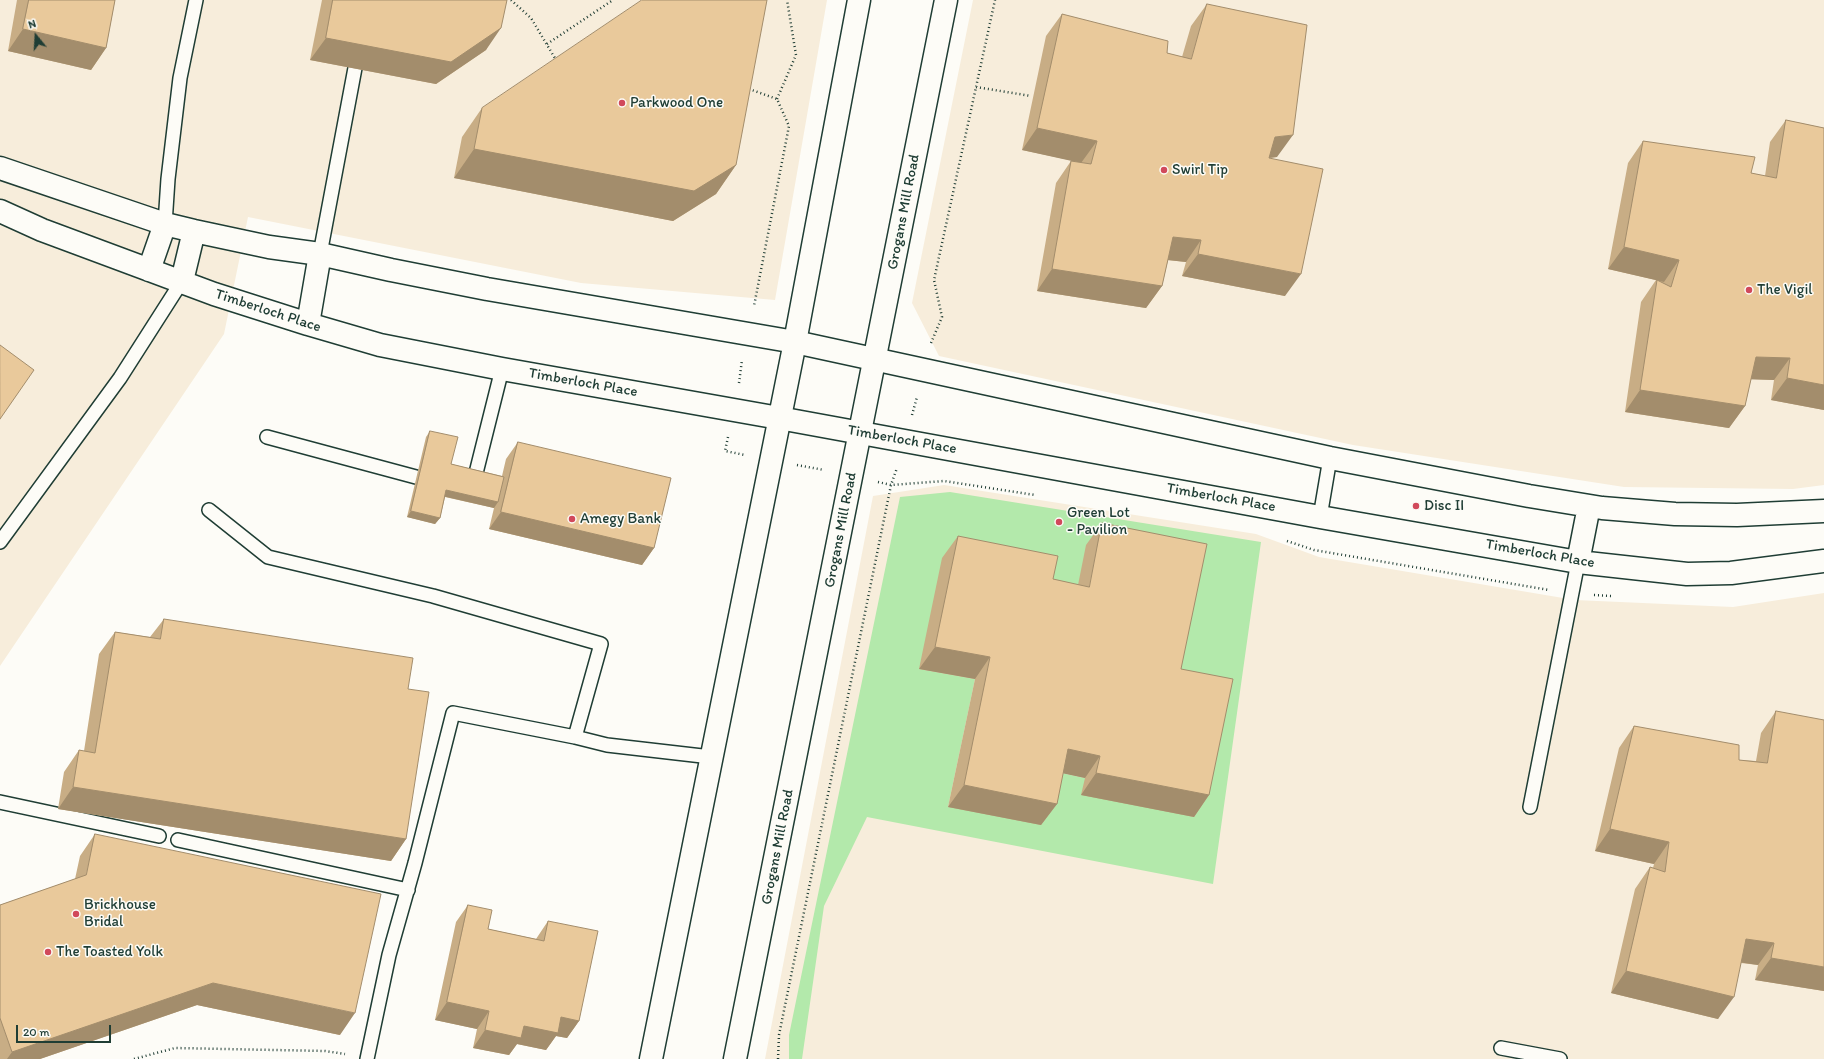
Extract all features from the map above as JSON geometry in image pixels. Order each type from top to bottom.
[{"type":"street","points":[[651,1059],[795,342],[859,0]]},
{"type":"street","name":"Grogans Mill Road","points":[[735,1059],[946,0]]},
{"type":"street","points":[[0,168],[164,224],[194,231],[269,247],[320,254],[487,290],[795,342],[1330,458],[1529,496],[1589,506],[1675,514],[1737,515],[1824,511]]},
{"type":"street","name":"Timberloch Place","points":[[0,211],[42,230],[214,294],[308,324],[380,345],[502,369],[860,432],[1320,517],[1578,562],[1687,574],[1731,573],[1824,561]]},
{"type":"street","points":[[149,270],[164,224]]},
{"type":"street","points":[[182,282],[194,231]]},
{"type":"street","points":[[308,324],[320,254]]},
{"type":"street","points":[[1578,562],[1589,506]]},
{"type":"lane","points":[[164,224],[180,78],[196,0]]},
{"type":"lane","points":[[320,254],[354,68]]},
{"type":"lane","points":[[0,542],[120,378],[182,282]]},
{"type":"lane","points":[[475,477],[502,369]]},
{"type":"lane","points":[[267,437],[416,477]]},
{"type":"lane","points":[[1320,517],[1330,458]]},
{"type":"lane","points":[[209,510],[268,556],[433,596],[601,644],[575,737]]},
{"type":"lane","points":[[1530,807],[1578,562]]},
{"type":"lane","points":[[367,1059],[389,955],[408,890],[453,713],[575,737],[607,745],[711,757]]},
{"type":"lane","points":[[0,802],[158,836]]},
{"type":"lane","points":[[178,840],[408,890]]},
{"type":"lane","points":[[1501,1048],[1560,1059]]},
{"type":"path","points":[[511,0],[531,18],[558,64]]},
{"type":"path","points":[[546,44],[613,0]]},
{"type":"path","points":[[777,99],[796,56],[787,0]]},
{"type":"path","points":[[778,1059],[780,1027],[889,493],[906,441],[931,344],[942,316],[934,280],[995,0]]},
{"type":"path","points":[[976,87],[1031,96]]},
{"type":"path","points":[[134,1059],[175,1048],[325,1051],[367,1059]]},
{"type":"shaded area","points":[[0,0],[827,0],[775,300],[581,283],[248,217],[224,334],[0,666]]},
{"type":"shaded area","points":[[973,0],[1824,0],[1824,485],[1793,489],[1624,487],[1353,445],[939,356],[912,303]]},
{"type":"shaded area","points":[[944,485],[1256,534],[1319,557],[1575,600],[1733,607],[1824,593],[1824,1059],[765,1059],[873,496]]},
{"type":"green space","points":[[950,492],[1261,542],[1213,884],[867,817],[824,906],[802,1059],[789,1059],[789,1035],[900,497]],"holes":[[[1073,609],[1194,817],[1085,778],[1052,771],[948,807],[975,679],[919,669]]]},
{"type":"building","points":[[29,0],[115,0],[106,48],[23,29]]},
{"type":"building","points":[[333,0],[507,0],[501,28],[451,62],[326,38]]},
{"type":"building","name":"Parkwood One","points":[[642,0],[767,0],[736,165],[694,191],[474,149],[482,108]]},
{"type":"building","points":[[1207,4],[1307,25],[1293,135],[1275,137],[1269,158],[1323,169],[1301,274],[1198,254],[1201,240],[1173,237],[1162,286],[1052,269],[1071,161],[1091,164],[1097,141],[1037,128],[1062,14],[1168,41],[1167,53],[1191,59]]},
{"type":"building","points":[[1786,120],[1824,128],[1824,385],[1787,378],[1790,358],[1756,357],[1745,406],[1640,390],[1657,280],[1671,287],[1679,260],[1624,247],[1643,141],[1755,157],[1751,173],[1776,178]]},
{"type":"building","points":[[0,345],[34,370],[0,419]]},
{"type":"building","points":[[430,431],[458,437],[451,464],[504,477],[498,502],[446,490],[440,518],[411,511]]},
{"type":"building","name":"Amegy Bank","points":[[518,442],[671,478],[654,548],[501,512]]},
{"type":"building","points":[[1102,523],[1207,544],[1181,669],[1233,679],[1209,795],[1096,773],[1100,756],[1068,749],[1057,804],[964,785],[990,657],[935,647],[958,536],[1058,556],[1053,579],[1089,587]]},
{"type":"building","points":[[164,619],[413,658],[408,689],[429,692],[406,839],[73,787],[79,750],[95,753],[115,632],[160,639]]},
{"type":"building","points":[[1776,711],[1824,720],[1824,967],[1771,958],[1774,943],[1746,939],[1734,997],[1626,971],[1650,867],[1665,872],[1669,842],[1610,829],[1634,726],[1739,745],[1739,760],[1767,763]]},
{"type":"building","points":[[95,834],[381,894],[355,1013],[213,983],[12,1052],[0,1018],[0,905],[86,875]]},
{"type":"building","points":[[468,905],[492,910],[488,929],[544,941],[548,921],[598,931],[579,1021],[561,1017],[558,1033],[524,1026],[521,1038],[485,1030],[489,1011],[447,1002]]},
{"type":"place","name":"Parkwood One","points":[[622,103]]},
{"type":"place","name":"Swirl Tip","points":[[1164,170]]},
{"type":"place","name":"The Vigil","points":[[1749,290]]},
{"type":"place","name":"Disc II","points":[[1416,506]]},
{"type":"place","name":"Amegy Bank","points":[[572,519]]},
{"type":"place","name":"Green Lot - Pavilion","points":[[1059,522]]},
{"type":"place","name":"Brickhouse Bridal","points":[[76,914]]},
{"type":"place","name":"The Toasted Yolk","points":[[48,952]]}]
